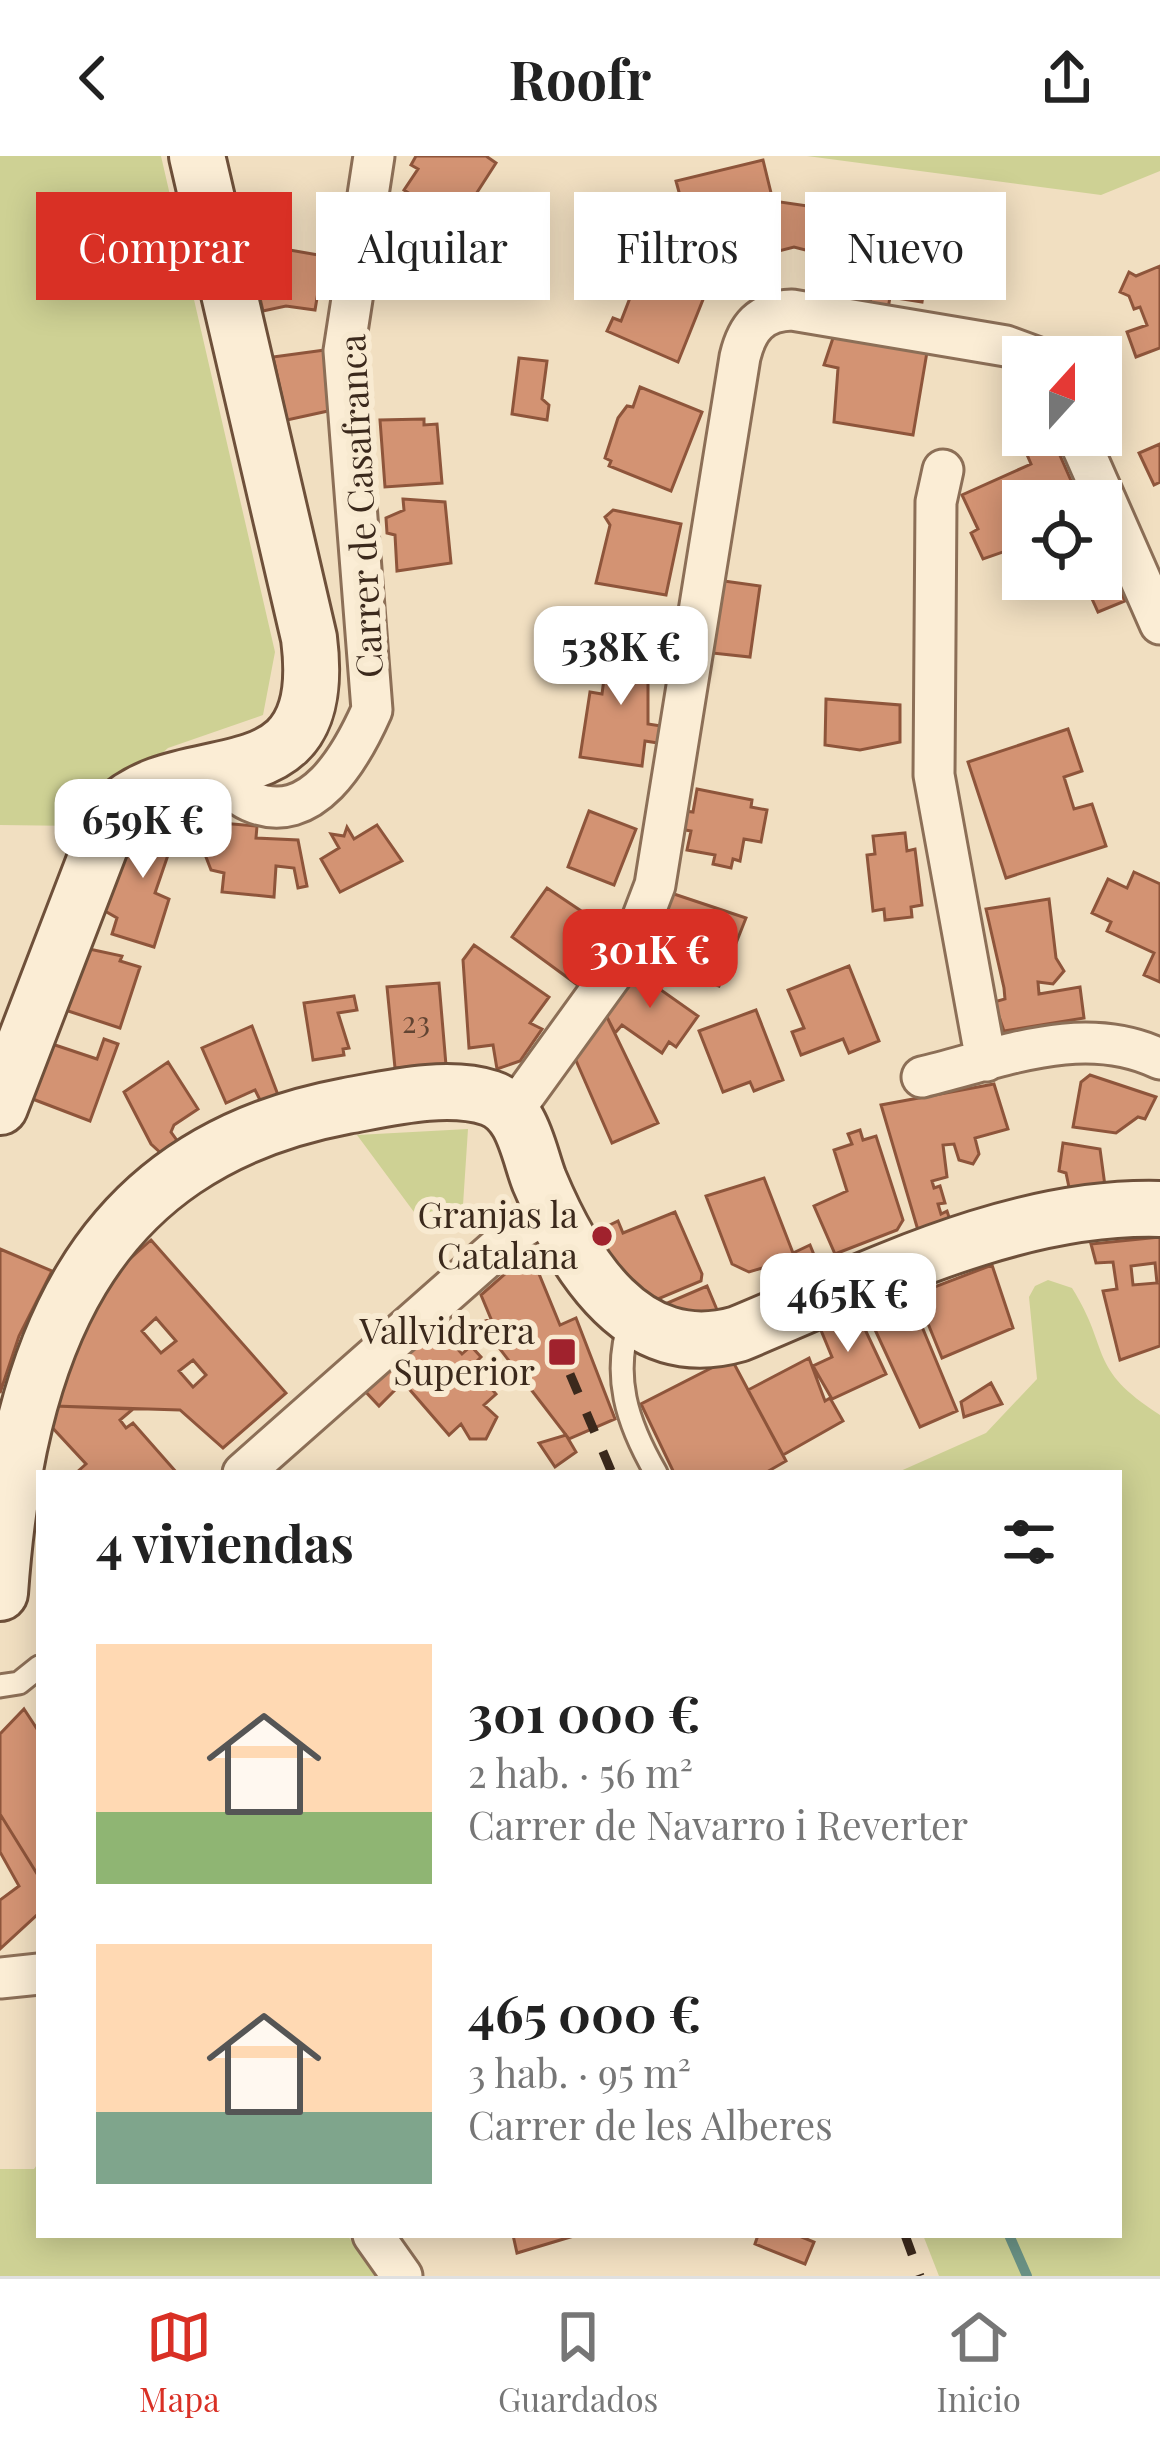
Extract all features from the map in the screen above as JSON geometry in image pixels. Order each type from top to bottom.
[{"type":"street","points":[[0,1107],[103,828],[132,796],[240,768],[279,747],[302,717],[312,680],[309,638],[197,156]]},
{"type":"street","name":"Carrer de Casafranca","points":[[211,774],[250,802],[280,806],[327,787],[350,760],[372,710],[344,351],[374,156]]},
{"type":"street","points":[[513,1111],[631,947],[655,885],[740,357],[753,325],[764,315],[792,310],[1002,345]]},
{"type":"street","points":[[1086,456],[1160,624]]},
{"type":"street","points":[[943,470],[937,502],[934,775],[986,1061]]},
{"type":"street","points":[[922,1076],[1095,1040],[1135,1047],[1160,1059]]},
{"type":"street","points":[[0,1593],[19,1450],[35,1377],[62,1306],[87,1267],[146,1203],[236,1142],[331,1109],[428,1094],[493,1099],[513,1111],[553,1209],[593,1278],[631,1318],[663,1336],[716,1340],[987,1236],[1060,1217],[1160,1209]]},
{"type":"street","points":[[246,1470],[518,1230],[553,1209]]},
{"type":"street","points":[[0,1978],[36,1974]]},
{"type":"street","points":[[375,2238],[402,2276]]},
{"type":"lane","points":[[631,1318],[620,1368],[623,1399],[655,1470]]},
{"type":"lane","points":[[0,1686],[20,1683],[36,1670]]},
{"type":"green space","points":[[0,156],[161,156],[169,192],[36,192],[36,300],[194,300],[275,652],[263,715],[168,748],[79,826],[0,825]]},
{"type":"green space","points":[[807,156],[1160,156],[1160,171],[1101,195]]},
{"type":"green space","points":[[468,1129],[463,1205],[428,1231],[357,1135]]},
{"type":"green space","points":[[1048,1280],[1072,1288],[1110,1371],[1160,1415],[1160,2276],[939,2276],[924,2238],[1122,2238],[1122,1470],[903,1470],[986,1433],[1037,1379],[1029,1297],[1035,1286]]},
{"type":"green space","points":[[0,2169],[34,2169],[36,2238],[349,2238],[378,2276],[0,2276]]},
{"type":"building","points":[[416,156],[486,156],[496,163],[477,192],[407,192],[404,190],[418,169],[411,165]]},
{"type":"building","points":[[763,160],[771,192],[679,192],[676,181]]},
{"type":"building","points":[[781,202],[805,206],[805,250],[781,250]]},
{"type":"building","points":[[292,250],[316,255],[315,310],[286,306],[263,311],[260,300],[292,300]]},
{"type":"building","points":[[1160,266],[1160,348],[1136,357],[1127,332],[1147,325],[1140,307],[1134,309],[1129,296],[1120,292],[1129,272],[1136,276]]},
{"type":"building","points":[[629,300],[703,300],[678,362],[607,331],[613,318],[621,321]]},
{"type":"building","points":[[870,300],[890,300],[888,309],[869,306]]},
{"type":"building","points":[[834,335],[927,352],[913,435],[834,422],[838,368],[824,365]]},
{"type":"building","points":[[325,350],[328,411],[287,420],[273,357]]},
{"type":"building","points":[[519,358],[547,361],[542,399],[549,405],[547,420],[512,414]]},
{"type":"building","points":[[640,387],[702,412],[671,491],[609,466],[611,461],[605,458],[618,418],[627,406],[633,407]]},
{"type":"building","points":[[424,419],[424,425],[437,424],[442,483],[385,487],[380,420]]},
{"type":"building","points":[[1160,444],[1160,482],[1154,485],[1139,453]]},
{"type":"building","points":[[1028,456],[1060,456],[1071,480],[1002,480],[1002,552],[983,559],[971,533],[978,529],[962,495],[1031,464]]},
{"type":"building","points":[[403,499],[445,502],[451,563],[397,571],[395,535],[387,533],[386,518],[404,510]]},
{"type":"building","points":[[613,510],[681,524],[666,595],[596,583],[610,525],[605,517]]},
{"type":"building","points":[[724,581],[760,586],[750,657],[712,653]]},
{"type":"building","points":[[1122,594],[1125,601],[1098,612],[1093,600],[1122,600]]},
{"type":"building","points":[[632,636],[648,638],[648,724],[661,726],[658,743],[645,741],[642,766],[580,757],[590,692],[602,694],[609,641],[631,644]]},
{"type":"building","points":[[826,699],[900,705],[900,742],[860,750],[825,745]]},
{"type":"building","points":[[1068,729],[1082,771],[1064,777],[1074,809],[1092,804],[1106,846],[1006,878],[968,762]]},
{"type":"building","points":[[697,789],[752,800],[751,807],[767,810],[761,842],[744,839],[740,861],[733,859],[731,868],[713,864],[715,855],[687,850],[691,831],[680,829],[684,811],[693,812]]},
{"type":"building","points":[[589,811],[636,829],[614,885],[568,867]]},
{"type":"building","points":[[177,814],[175,851],[168,855],[155,893],[169,899],[154,947],[112,934],[117,918],[105,911],[133,825]]},
{"type":"building","points":[[209,822],[257,826],[256,838],[298,840],[307,886],[298,888],[294,868],[276,866],[274,897],[222,892],[224,873],[211,870],[206,857]]},
{"type":"building","points":[[377,825],[402,861],[340,892],[321,859],[339,848],[331,834],[344,836],[347,827],[354,839]]},
{"type":"building","points":[[905,833],[907,851],[915,849],[922,905],[911,907],[912,917],[885,920],[884,909],[873,911],[867,855],[875,854],[873,836]]},
{"type":"building","points":[[1134,872],[1160,884],[1160,982],[1144,975],[1154,953],[1107,931],[1111,922],[1092,913],[1108,879],[1127,888]]},
{"type":"building","points":[[547,888],[614,933],[579,986],[512,937]]},
{"type":"building","points":[[665,891],[746,918],[719,986],[697,978],[702,966],[668,953],[672,944],[648,935]]},
{"type":"building","points":[[1049,899],[1056,958],[1064,971],[1053,984],[1038,982],[1039,994],[1080,987],[1084,1018],[1004,1031],[994,1002],[1005,999],[1004,988],[986,909]]},
{"type":"building","points":[[474,945],[549,997],[530,1023],[542,1029],[520,1061],[497,1069],[493,1045],[469,1048],[463,960]]},
{"type":"building","points":[[80,947],[122,956],[120,961],[140,967],[120,1028],[59,1008]]},
{"type":"building","points":[[641,960],[658,974],[651,983],[698,1016],[676,1047],[669,1042],[662,1053],[622,1025],[615,1033],[605,1013]]},
{"type":"building","points":[[849,966],[879,1041],[849,1053],[843,1039],[801,1055],[792,1032],[804,1028],[788,990]]},
{"type":"building","points":[[439,983],[446,1065],[395,1068],[387,987]]},
{"type":"building","points":[[354,996],[357,1010],[338,1013],[349,1048],[343,1049],[344,1055],[313,1060],[304,1003]]},
{"type":"building","points":[[756,1010],[783,1080],[754,1091],[750,1082],[723,1092],[699,1031]]},
{"type":"building","points":[[605,1013],[658,1123],[612,1143],[574,1056]]},
{"type":"building","points":[[252,1026],[278,1095],[261,1102],[255,1090],[226,1103],[202,1048]]},
{"type":"building","points":[[104,1039],[118,1044],[90,1121],[30,1098],[49,1043],[97,1059]]},
{"type":"building","points":[[168,1062],[198,1109],[174,1125],[171,1132],[181,1146],[164,1156],[151,1144],[124,1092]]},
{"type":"building","points":[[1090,1075],[1156,1097],[1145,1119],[1138,1117],[1116,1133],[1073,1127],[1081,1082]]},
{"type":"building","points":[[994,1084],[1008,1129],[975,1138],[979,1154],[973,1164],[959,1160],[954,1144],[943,1145],[947,1177],[932,1181],[934,1188],[940,1186],[945,1203],[938,1204],[941,1214],[947,1211],[952,1226],[920,1237],[881,1105]]},
{"type":"building","points":[[860,1130],[863,1140],[876,1136],[903,1220],[897,1230],[835,1254],[814,1206],[847,1191],[834,1150],[852,1144],[848,1134]]},
{"type":"building","points":[[1063,1143],[1100,1149],[1105,1186],[1070,1192],[1066,1173],[1059,1171]]},
{"type":"building","points":[[764,1178],[793,1253],[810,1245],[823,1277],[773,1298],[762,1268],[749,1272],[732,1264],[706,1196]]},
{"type":"building","points":[[675,1212],[702,1274],[701,1281],[660,1298],[663,1305],[707,1286],[720,1317],[651,1304],[589,1235],[618,1221],[623,1233]]},
{"type":"building","points":[[1160,1237],[1160,1346],[1120,1360],[1103,1291],[1117,1289],[1113,1262],[1096,1263],[1091,1244]],"holes":[[[1155,1263],[1157,1283],[1133,1285],[1131,1266]]]},
{"type":"building","points":[[151,1240],[286,1393],[223,1448],[180,1410],[54,1406],[93,1305],[123,1265]],"holes":[[[156,1318],[176,1341],[161,1353],[142,1331]],[[193,1360],[206,1375],[193,1387],[179,1371]]]},
{"type":"building","points":[[0,1249],[52,1271],[19,1336],[0,1393]]},
{"type":"building","points":[[530,1252],[560,1325],[576,1318],[615,1419],[569,1439],[480,1323],[491,1319],[481,1295]]},
{"type":"building","points":[[992,1265],[1013,1328],[942,1358],[916,1294]]},
{"type":"building","points":[[913,1305],[957,1411],[920,1427],[871,1321]]},
{"type":"building","points":[[855,1308],[886,1374],[832,1399],[813,1366],[832,1357],[818,1323]]},
{"type":"building","points":[[437,1326],[462,1354],[471,1346],[481,1357],[472,1366],[496,1394],[484,1405],[497,1417],[486,1439],[470,1439],[461,1424],[449,1435],[403,1382],[379,1406],[364,1390]]},
{"type":"building","points":[[731,1358],[786,1461],[770,1470],[673,1470],[641,1404]]},
{"type":"building","points":[[809,1358],[825,1401],[830,1398],[843,1421],[783,1455],[748,1390]]},
{"type":"building","points":[[991,1383],[1002,1404],[964,1417],[961,1402]]},
{"type":"building","points":[[54,1406],[133,1409],[120,1420],[126,1428],[133,1423],[174,1470],[79,1470],[86,1464],[49,1424]]},
{"type":"building","points":[[566,1435],[576,1452],[555,1467],[539,1443]]},
{"type":"building","points":[[24,1709],[36,1727],[36,1872],[0,1814],[0,1734]]},
{"type":"building","points":[[0,1814],[36,1872],[36,1916],[0,1949],[0,1900],[19,1886],[0,1852]]},
{"type":"building","points":[[514,2238],[567,2238],[517,2253]]},
{"type":"building","points":[[757,2238],[814,2242],[805,2264],[755,2244]]},
{"type":"waterway","points":[[1010,2238],[1027,2276]]},
{"type":"railway","points":[[570,1374],[611,1470]]},
{"type":"railway","points":[[906,2238],[920,2276]]},
{"type":"place","name":"Granjas la Catalana","points":[[602,1236]]},
{"type":"place","name":"Vallvidrera Superior","points":[[562,1352]]}]
